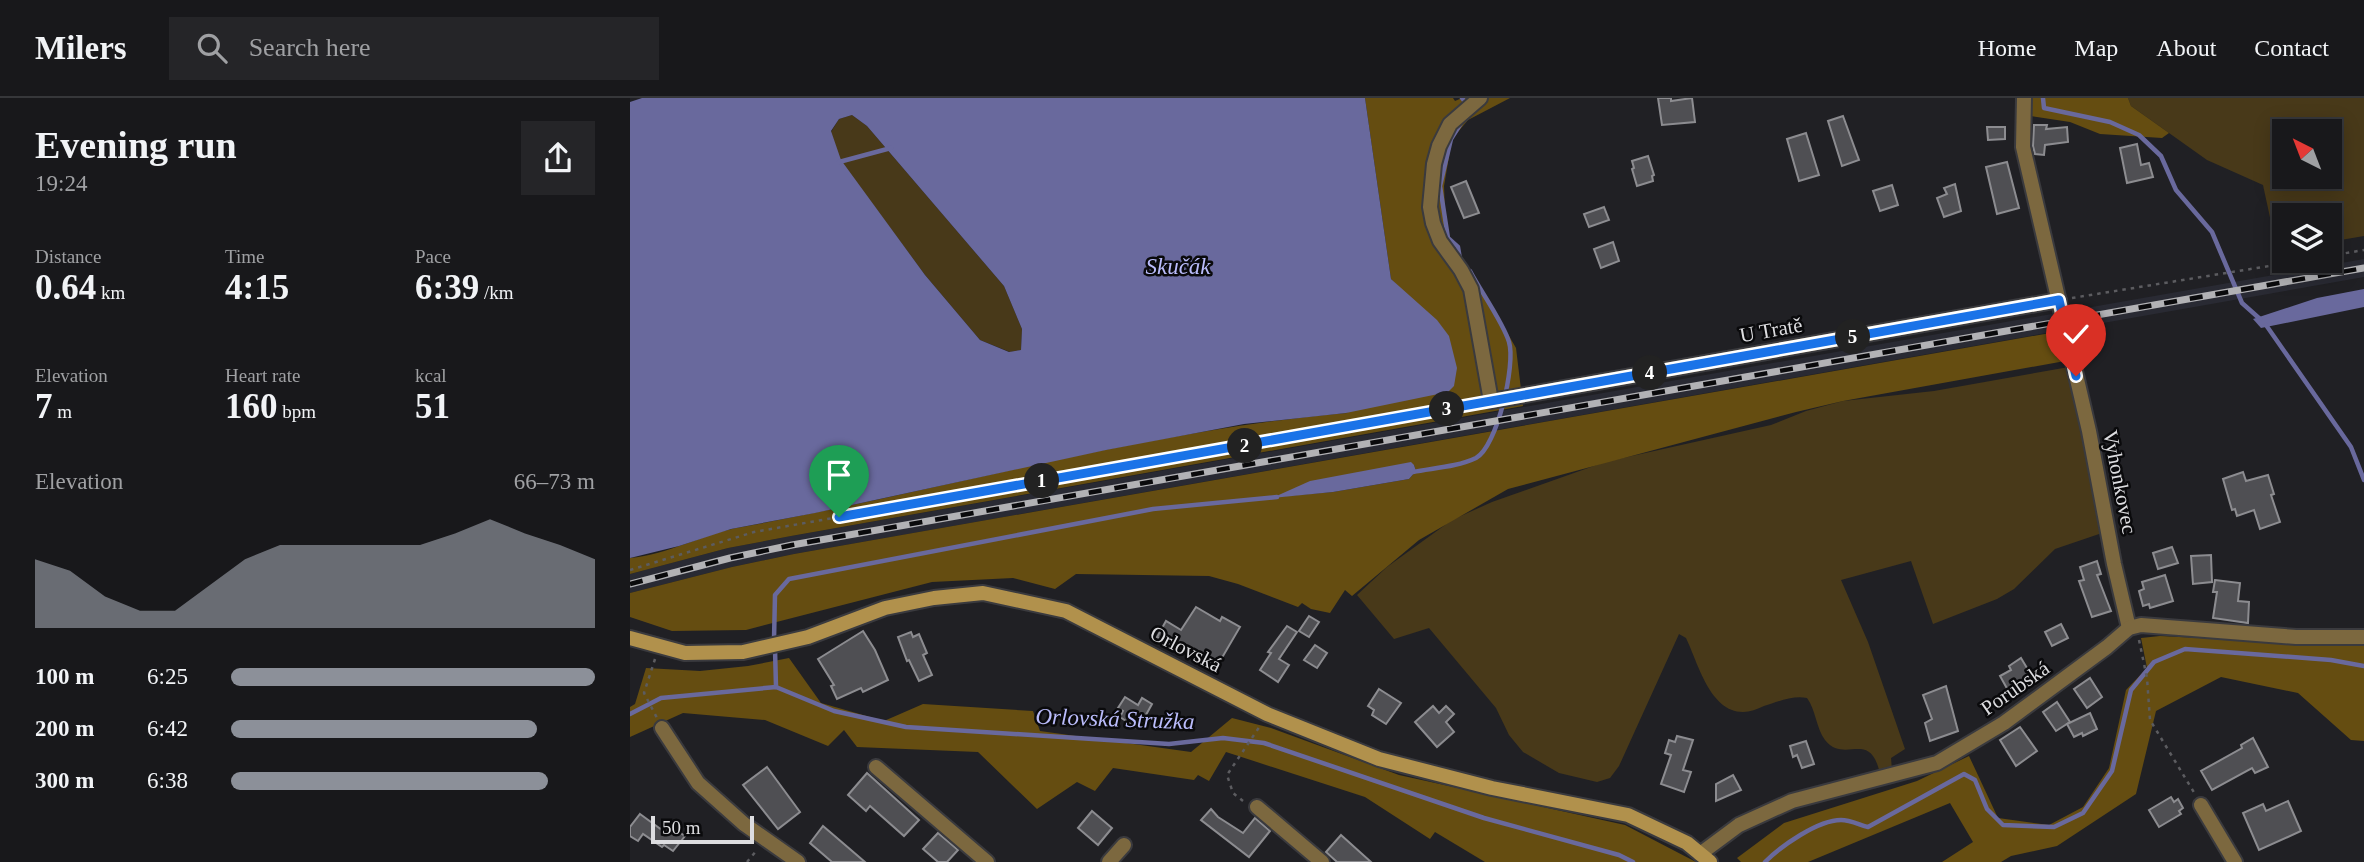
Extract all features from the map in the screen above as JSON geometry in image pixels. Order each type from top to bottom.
[{"type":"main road","name":"Orlovská","points":[[630,638],[685,653],[743,652],[808,637],[885,608],[934,598],[982,593],[1066,611],[1267,715],[1379,759],[1492,788],[1628,815],[1687,843],[1705,858]]},
{"type":"street","name":"Vyhonkovec","points":[[2024,98],[2023,147],[2059,300],[2129,628]]},
{"type":"street","points":[[1478,100],[1450,124],[1439,146],[1434,164],[1430,207],[1440,242],[1461,270],[1471,289],[1494,400]]},
{"type":"street","name":"U Tratě","points":[[1494,400],[2059,300]]},
{"type":"street","points":[[2129,628],[2141,625],[2296,637],[2364,637]]},
{"type":"street","name":"Porubská","points":[[1705,858],[1738,825],[1792,801],[1937,763],[2004,723],[2129,628]]},
{"type":"street","points":[[662,728],[698,783],[744,824],[797,862]]},
{"type":"street","points":[[876,767],[987,862]]},
{"type":"street","points":[[2201,805],[2235,862]]},
{"type":"street","points":[[1257,807],[1322,862]]},
{"type":"street","points":[[1109,862],[1124,845]]},
{"type":"path","points":[[2342,254],[2364,250]]},
{"type":"path","points":[[2059,300],[2272,266]]},
{"type":"path","points":[[630,570],[754,532],[1494,400]]},
{"type":"path","points":[[659,646],[644,693],[662,728]]},
{"type":"path","points":[[2141,656],[2147,678],[2150,720],[2201,805]]},
{"type":"path","points":[[1253,737],[1227,775],[1233,793],[1257,807]]},
{"type":"shaded area","points":[[1365,98],[1453,98],[1455,101],[1462,98],[1510,98],[1468,120],[1452,139],[1444,186],[1445,211],[1448,240],[1486,296],[1516,348],[1523,406],[791,536],[728,548],[630,574],[630,558],[658,553],[728,530],[1119,447],[1194,433],[1347,413],[1403,291],[1391,279]]},
{"type":"shaded area","points":[[2032,98],[2128,98],[2131,106],[2169,133],[2162,138],[2100,134],[2070,122],[2031,116]]},
{"type":"shaded area","points":[[2128,98],[2364,98],[2364,236],[2342,240],[2342,203],[2272,203],[2272,227],[2263,185],[2207,160],[2131,106]]},
{"type":"shaded area","points":[[852,115],[867,126],[1004,286],[1022,329],[1021,350],[1010,352],[980,340],[925,275],[840,160],[831,132],[839,119]]},
{"type":"shaded area","points":[[2364,259],[2364,277],[794,554],[630,593],[630,574],[728,548],[2284,273],[2342,273],[2342,263]]},
{"type":"shaded area","points":[[2056,332],[2065,361],[1843,401],[1508,489],[1419,540],[1352,596],[1345,590],[1330,613],[1311,609],[1302,603],[1298,607],[1209,576],[1076,574],[1055,589],[1013,578],[932,582],[746,630],[672,631],[630,617],[630,593],[794,554]],"holes":[[[1414,465],[1416,471],[1409,479],[1333,492],[1275,497]]]},
{"type":"shaded area","points":[[2069,367],[2102,533],[2055,549],[2014,589],[1997,599],[1933,624],[1911,561],[1841,580],[1868,642],[1905,749],[1891,758],[1892,770],[1880,774],[1876,760],[1870,753],[1833,747],[1825,740],[1807,698],[1785,699],[1746,712],[1732,710],[1722,704],[1707,684],[1686,638],[1679,634],[1619,766],[1610,778],[1597,782],[1559,773],[1523,752],[1509,735],[1496,708],[1429,628],[1394,639],[1357,595],[1387,567],[1452,520],[1492,502],[1605,462],[1771,425],[1806,411],[1843,401],[1934,391]]},
{"type":"shaded area","points":[[2160,636],[2364,643],[2364,741],[2351,740],[2298,693],[2221,677],[2156,711],[2136,794],[2057,846],[2011,856],[2001,862],[1942,862],[1973,842],[1950,803],[1808,862],[1741,862],[1737,858],[1784,823],[1917,781],[1969,756],[1998,818],[2049,825],[2083,807],[2109,768],[2126,690],[2147,668],[2141,638]]},
{"type":"shaded area","points":[[789,658],[821,703],[884,721],[923,704],[1033,711],[1040,731],[1191,752],[1232,718],[1271,728],[1399,775],[1625,825],[1696,862],[1485,862],[1435,832],[1430,839],[1365,797],[1226,752],[1209,781],[1198,775],[1194,780],[1113,768],[1095,791],[1077,782],[1037,809],[978,752],[857,747],[844,730],[828,746],[765,720],[683,713],[630,737],[630,707],[635,704],[646,668],[700,671]]},
{"type":"water","name":"Skučák","points":[[642,98],[1365,98],[1391,279],[1437,320],[1449,336],[1457,368],[1454,386],[1448,392],[1346,413],[1244,424],[1106,450],[731,529],[630,558],[630,102]],"holes":[[[852,115],[867,126],[1004,286],[1022,329],[1021,350],[1009,352],[980,340],[925,275],[841,160],[831,131],[839,119]]]},
{"type":"water","points":[[2364,289],[2364,307],[2261,328],[2253,319],[2317,298]]},
{"type":"water","points":[[1411,462],[1416,471],[1409,479],[1333,492],[1272,498],[1310,481]]},
{"type":"building","points":[[1658,98],[1671,98],[1671,101],[1692,98],[1695,122],[1662,125]]},
{"type":"building","points":[[1843,116],[1859,160],[1842,166],[1828,121]]},
{"type":"building","points":[[2034,125],[2047,125],[2046,129],[2067,127],[2068,142],[2045,145],[2044,155],[2035,154]]},
{"type":"building","points":[[1987,127],[2005,127],[2005,139],[1988,140]]},
{"type":"building","points":[[1806,133],[1819,175],[1799,181],[1787,139]]},
{"type":"building","points":[[2137,144],[2141,165],[2149,163],[2153,177],[2127,183],[2120,148]]},
{"type":"building","points":[[1648,156],[1654,175],[1653,181],[1637,186],[1632,161]]},
{"type":"building","points":[[2007,162],[2019,208],[1997,214],[1986,167]]},
{"type":"building","points":[[1466,181],[1479,213],[1464,218],[1451,187]]},
{"type":"building","points":[[1955,184],[1961,211],[1944,217],[1937,198],[1947,194],[1944,188]]},
{"type":"building","points":[[1892,185],[1898,205],[1880,211],[1873,191]]},
{"type":"building","points":[[1604,207],[1609,220],[1589,227],[1584,214]]},
{"type":"building","points":[[1613,242],[1619,261],[1601,268],[1594,249]]},
{"type":"building","points":[[2243,472],[2246,481],[2268,475],[2280,522],[2260,529],[2254,510],[2237,516],[2235,509],[2232,510],[2223,479]]},
{"type":"building","points":[[2172,547],[2178,563],[2158,569],[2153,553]]},
{"type":"building","points":[[2211,555],[2212,582],[2193,584],[2191,556]]},
{"type":"building","points":[[2097,561],[2101,574],[2097,575],[2111,611],[2092,617],[2079,581],[2084,580],[2080,567]]},
{"type":"building","points":[[2165,575],[2173,601],[2150,608],[2149,604],[2143,606],[2139,591],[2144,589],[2142,582]]},
{"type":"building","points":[[2215,580],[2240,583],[2238,601],[2249,602],[2248,623],[2213,618],[2217,592],[2213,592]]},
{"type":"building","points":[[1196,607],[1220,621],[1222,617],[1240,627],[1216,668],[1157,637],[1166,621],[1181,630]]},
{"type":"building","points":[[1309,616],[1319,622],[1309,637],[1299,631]]},
{"type":"building","points":[[2061,624],[2068,638],[2052,646],[2045,632]]},
{"type":"building","points":[[1287,626],[1297,632],[1279,659],[1289,665],[1278,682],[1260,670],[1271,653],[1268,652]]},
{"type":"building","points":[[863,631],[888,680],[863,692],[861,688],[837,699],[831,686],[834,685],[818,659]]},
{"type":"building","points":[[911,632],[913,637],[919,634],[927,653],[923,655],[932,675],[919,681],[909,660],[907,661],[898,637]]},
{"type":"building","points":[[1315,645],[1327,653],[1317,668],[1304,660]]},
{"type":"building","points":[[2021,658],[2033,678],[2009,692],[2000,676],[2011,670],[2009,666]]},
{"type":"building","points":[[2090,678],[2102,697],[2087,708],[2074,689]]},
{"type":"building","points":[[1946,686],[1958,731],[1930,741],[1925,723],[1932,719],[1923,695]]},
{"type":"building","points":[[1379,689],[1401,703],[1386,724],[1372,715],[1374,710],[1368,706]]},
{"type":"building","points":[[1125,697],[1138,705],[1142,698],[1152,704],[1142,722],[1139,720],[1135,727],[1120,717],[1123,711],[1118,708]]},
{"type":"building","points":[[2057,702],[2070,722],[2056,731],[2043,712]]},
{"type":"building","points":[[1433,706],[1439,713],[1446,706],[1454,714],[1446,722],[1454,732],[1437,747],[1415,722]]},
{"type":"building","points":[[2090,713],[2097,729],[2074,737],[2067,724]]},
{"type":"building","points":[[2020,727],[2037,751],[2016,766],[2000,740]]},
{"type":"building","points":[[1677,736],[1693,740],[1683,770],[1691,772],[1684,792],[1661,784],[1671,755],[1665,753],[1669,740],[1675,742]]},
{"type":"building","points":[[2253,738],[2268,767],[2255,773],[2252,768],[2212,790],[2201,771],[2242,748],[2241,745]]},
{"type":"building","points":[[1806,741],[1814,764],[1802,768],[1797,755],[1793,757],[1790,746]]},
{"type":"building","points":[[767,767],[800,812],[778,829],[743,785]]},
{"type":"building","points":[[867,773],[919,820],[904,836],[870,806],[866,811],[848,795]]},
{"type":"building","points":[[1733,775],[1741,790],[1716,801],[1716,784]]},
{"type":"building","points":[[2171,797],[2174,802],[2178,799],[2183,808],[2179,811],[2181,814],[2159,827],[2149,810]]},
{"type":"building","points":[[2288,801],[2301,831],[2259,850],[2243,813],[2263,804],[2266,811]]},
{"type":"building","points":[[1211,809],[1218,817],[1243,833],[1255,818],[1270,831],[1249,857],[1201,820]]},
{"type":"building","points":[[1092,811],[1112,828],[1098,845],[1078,828]]},
{"type":"building","points":[[640,814],[662,830],[666,824],[685,836],[673,851],[643,834],[638,841],[630,836],[630,827]]},
{"type":"building","points":[[823,826],[865,862],[832,862],[810,843]]},
{"type":"building","points":[[938,833],[958,850],[947,862],[938,862],[923,849]]},
{"type":"building","points":[[1341,835],[1371,862],[1337,862],[1326,852]]},
{"type":"waterway","points":[[1462,98],[1468,106]]},
{"type":"waterway","points":[[2043,98],[2044,108],[2110,122],[2139,135],[2161,156],[2176,190],[2212,232],[2242,303],[2260,319]]},
{"type":"waterway","points":[[1460,259],[1458,247],[1448,238],[1440,186],[1451,139],[1463,120]]},
{"type":"waterway","points":[[839,162],[891,148]]},
{"type":"waterway","points":[[1413,472],[1476,458],[1484,451],[1498,422],[1510,368],[1509,342],[1470,271]]},
{"type":"waterway","points":[[2266,325],[2351,447],[2364,480]]},
{"type":"waterway","points":[[774,640],[775,595],[789,579],[1153,509],[1277,497]]},
{"type":"waterway","points":[[775,649],[776,687]]},
{"type":"waterway","name":"Orlovská Stružka","points":[[1765,862],[1790,842],[1822,824],[1841,820],[1868,827],[1964,774],[1975,780],[1987,809],[2003,825],[2054,827],[2083,813],[2112,771],[2131,690],[2154,662],[2185,649],[2331,660],[2364,666]]},
{"type":"waterway","name":"Orlovská Stružka","points":[[630,714],[661,698],[776,687],[834,711],[906,727],[1169,744],[1223,738],[1264,743],[1484,818],[1619,855],[1633,862]]},
{"type":"railway","points":[[630,584],[792,545],[2364,268]]},
{"type":"route","points":[[839,517],[2059,300],[2076,376]]}]
